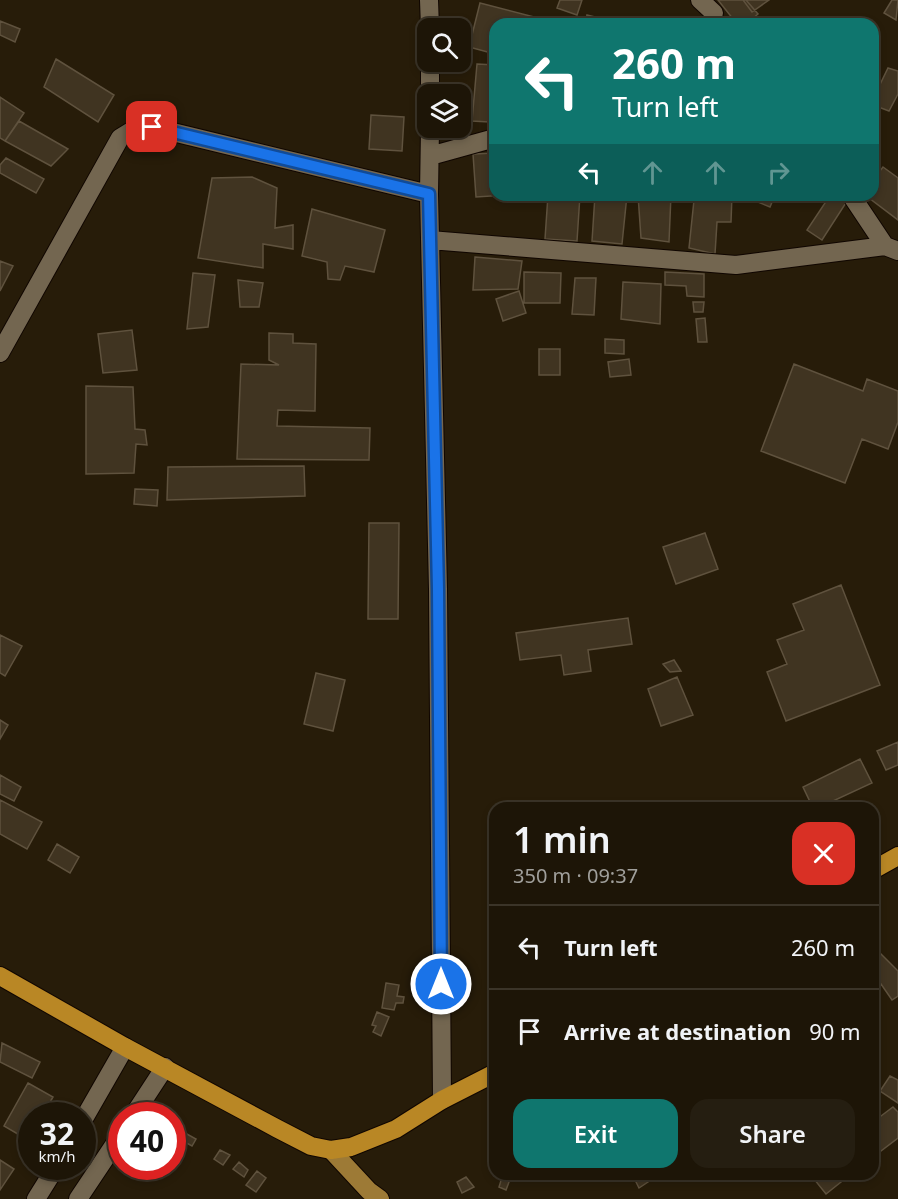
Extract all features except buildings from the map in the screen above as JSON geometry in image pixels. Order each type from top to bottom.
[{"type":"highway","points":[[879,867],[898,856]]},
{"type":"highway","points":[[0,976],[125,1047],[311,1146],[331,1150],[351,1147],[396,1129],[442,1100],[489,1076]]},
{"type":"main road","points":[[331,1150],[369,1191],[380,1199]]},
{"type":"street","points":[[429,0],[430,18]]},
{"type":"street","points":[[700,0],[714,13]]},
{"type":"street","points":[[0,353],[120,138],[134,130],[152,127],[429,194]]},
{"type":"street","points":[[430,138],[429,194],[438,589],[442,1100]]},
{"type":"street","points":[[430,156],[489,140]]},
{"type":"street","points":[[856,201],[891,248]]},
{"type":"street","points":[[430,240],[736,264],[891,248]]},
{"type":"street","points":[[93,1102],[125,1047]]},
{"type":"street","points":[[142,1102],[165,1067]]},
{"type":"street","points":[[78,1199],[108,1154]]},
{"type":"street","points":[[36,1199],[48,1180]]},
{"type":"route","points":[[152,127],[429,194],[438,589],[441,984]]}]
